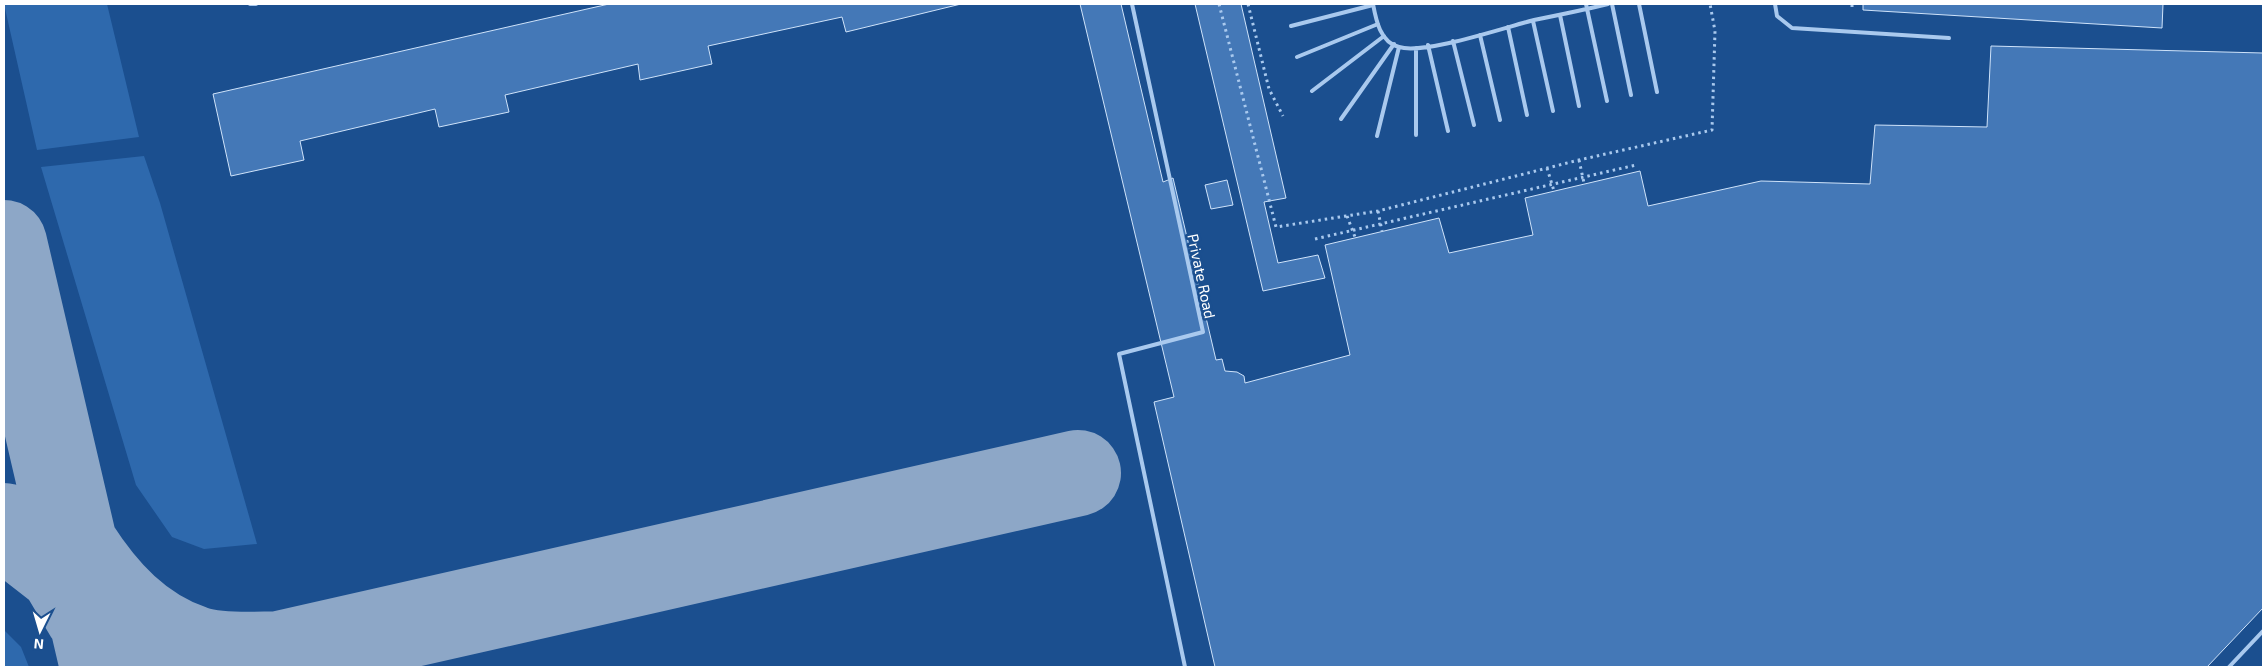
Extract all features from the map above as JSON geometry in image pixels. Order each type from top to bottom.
[{"type":"lane","points":[[250,4],[256,4]]},
{"type":"lane","name":"Private Road","points":[[1132,4],[1203,332],[1119,354],[1185,667]]},
{"type":"lane","points":[[1291,26],[1373,4],[1378,24],[1384,36],[1399,47],[1416,48],[1454,41],[1608,4]]},
{"type":"lane","points":[[1586,4],[1607,101]]},
{"type":"lane","points":[[1612,4],[1630,95]]},
{"type":"lane","points":[[1638,4],[1657,92]]},
{"type":"lane","points":[[1775,4],[1777,16],[1792,28],[1949,38]]},
{"type":"lane","points":[[1560,15],[1579,106]]},
{"type":"lane","points":[[1533,21],[1553,111]]},
{"type":"lane","points":[[1297,57],[1378,24]]},
{"type":"lane","points":[[1508,27],[1527,115]]},
{"type":"lane","points":[[1480,35],[1500,120]]},
{"type":"lane","points":[[1312,91],[1384,36]]},
{"type":"lane","points":[[1454,41],[1474,125]]},
{"type":"lane","points":[[1341,119],[1394,44]]},
{"type":"lane","points":[[1428,45],[1448,131]]},
{"type":"lane","points":[[1378,136],[1399,47]]},
{"type":"lane","points":[[1416,48],[1416,136]]},
{"type":"lane","points":[[2229,667],[2263,631]]},
{"type":"path","points":[[1219,4],[1276,227],[1378,211],[1547,168],[1712,130],[1715,31],[1710,4]]},
{"type":"path","points":[[1248,4],[1268,89],[1283,116]]},
{"type":"path","points":[[1580,160],[1584,183]]},
{"type":"path","points":[[1315,239],[1583,175],[1636,165]]},
{"type":"path","points":[[1547,168],[1554,191]]},
{"type":"path","points":[[1378,211],[1382,230]]},
{"type":"path","points":[[1347,216],[1355,237]]},
{"type":"shaded area","points":[[4,4],[107,4],[139,137],[37,150]]},
{"type":"shaded area","points":[[144,156],[160,203],[257,544],[204,549],[172,537],[136,485],[41,167]]},
{"type":"shaded area","points":[[4,630],[21,647],[29,667],[4,667]]},
{"type":"building","points":[[609,4],[961,4],[846,32],[842,17],[708,46],[712,64],[640,80],[638,64],[505,95],[509,112],[439,127],[435,109],[300,141],[304,160],[231,176],[213,94]]},
{"type":"building","points":[[1080,4],[1121,4],[1163,182],[1173,178],[1216,360],[1222,359],[1225,371],[1237,372],[1244,376],[1245,383],[1350,355],[1325,245],[1439,218],[1449,253],[1533,235],[1525,198],[1640,171],[1648,206],[1761,181],[1870,184],[1875,125],[1987,127],[1991,46],[2263,53],[2263,608],[2207,667],[1215,667],[1154,402],[1174,397]]},
{"type":"building","points":[[1195,4],[1241,4],[1286,198],[1264,202],[1278,263],[1318,255],[1325,278],[1263,291]]},
{"type":"building","points":[[1863,4],[2163,4],[2162,28],[1863,10]]},
{"type":"building","points":[[1227,180],[1233,205],[1211,209],[1205,185]]},
{"type":"taxiway","points":[[4,243],[103,667]]},
{"type":"taxiway","points":[[248,667],[280,654],[1078,473]]},
{"type":"taxiway","points":[[4,526],[62,571],[88,615]]},
{"type":"taxiway","points":[[76,547],[99,579],[125,608],[156,631],[173,640],[192,648],[212,653],[235,655],[280,654]]}]
